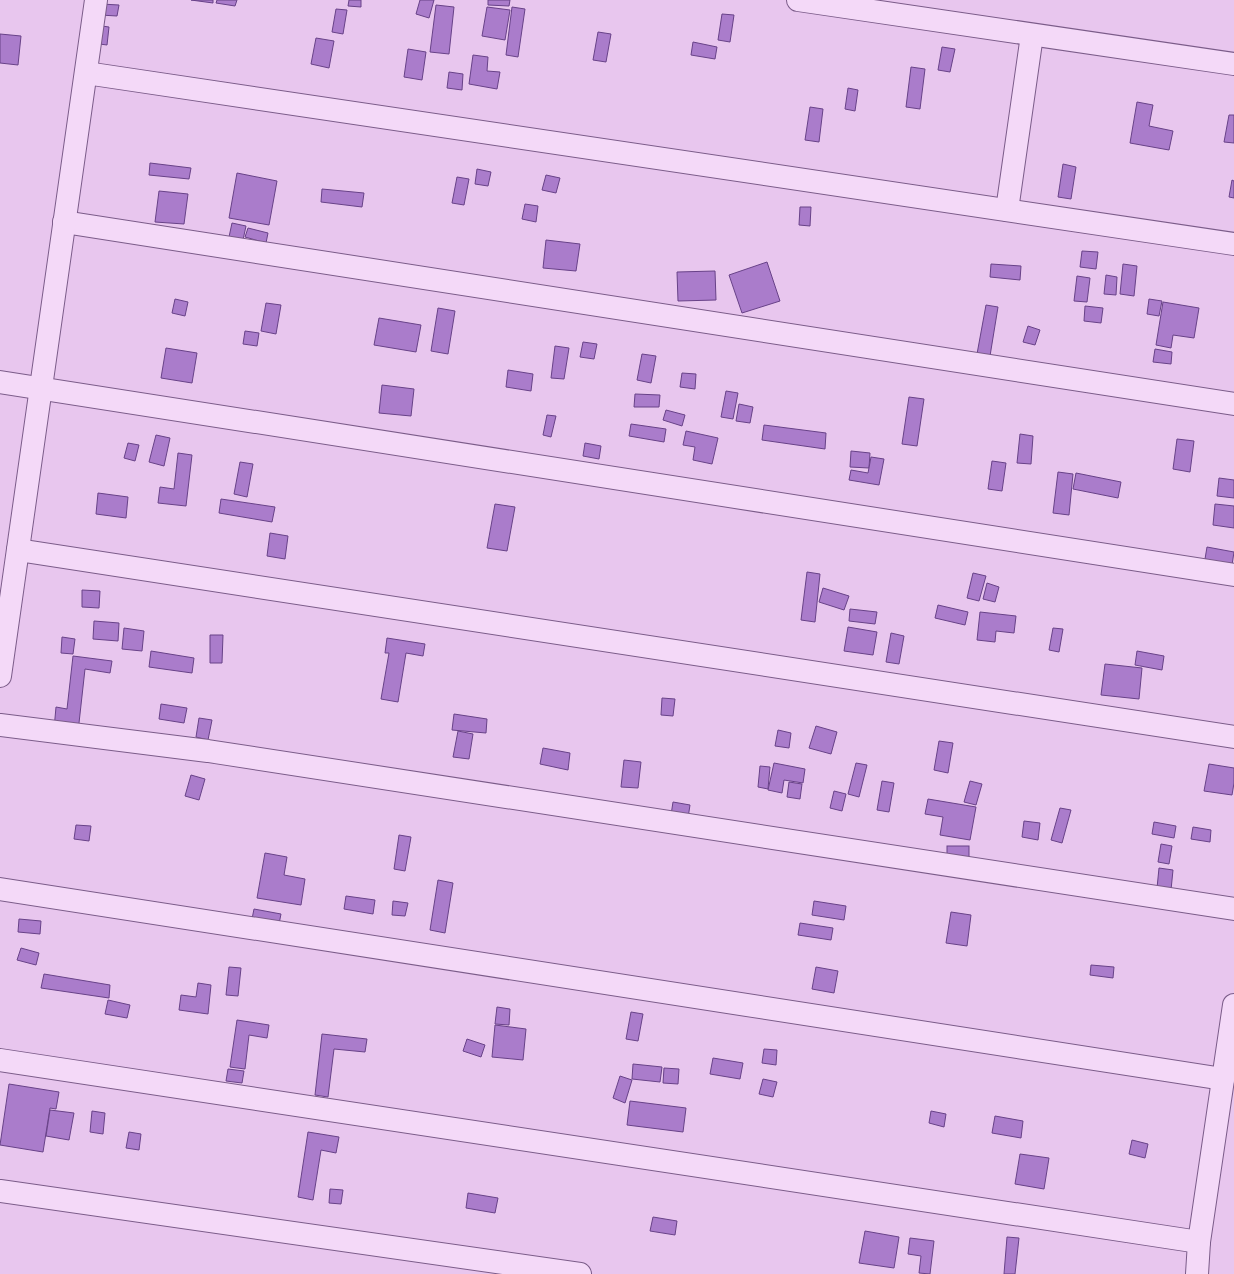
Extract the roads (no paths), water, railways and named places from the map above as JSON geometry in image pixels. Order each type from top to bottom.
[{"type":"street","points":[[0,676],[96,0]]},
{"type":"street","points":[[798,0],[1234,64]]},
{"type":"street","points":[[1007,210],[1032,35]]},
{"type":"street","points":[[86,73],[1234,244]]},
{"type":"street","points":[[64,222],[1234,404]]},
{"type":"street","points":[[0,382],[1234,575]]},
{"type":"street","points":[[18,550],[1234,737]]},
{"type":"street","points":[[0,725],[208,752],[1234,909]]},
{"type":"street","points":[[0,889],[1223,1079]]},
{"type":"street","points":[[1197,1274],[1199,1242],[1234,1005]]},
{"type":"street","points":[[0,1060],[1199,1242]]},
{"type":"street","points":[[0,1191],[580,1274]]}]
